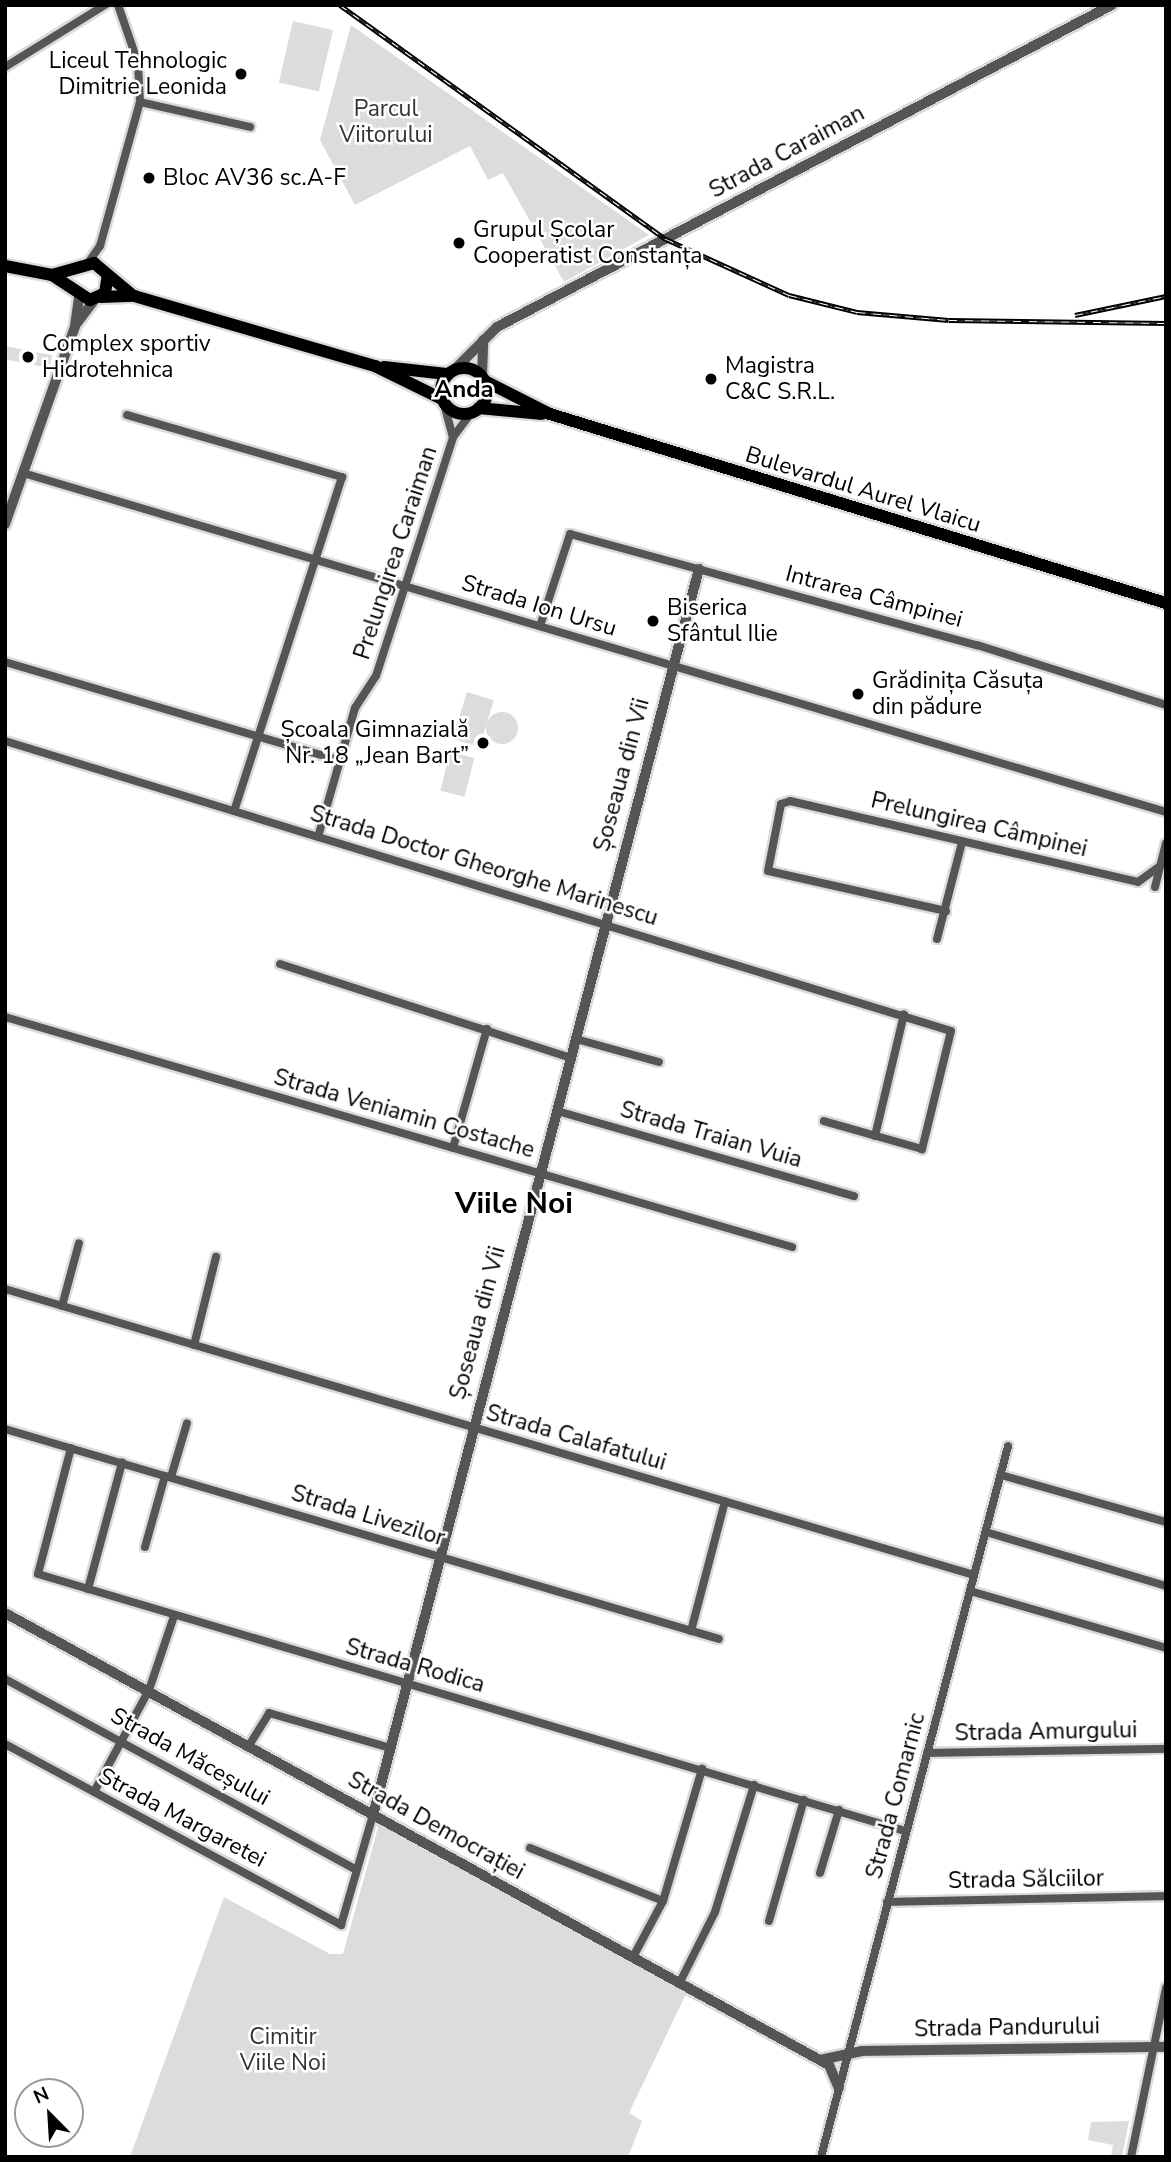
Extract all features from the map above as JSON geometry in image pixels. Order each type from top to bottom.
[{"type":"main road","points":[[5,266],[52,275],[77,294],[98,298],[134,296],[375,366],[443,401],[451,371],[375,366]]},
{"type":"main road","points":[[77,294],[83,266]]},
{"type":"main road","points":[[52,275],[83,266],[106,272],[134,296]]},
{"type":"main road","points":[[98,298],[106,272]]},
{"type":"main road","name":"Bulevardul Aurel Vlaicu","points":[[451,371],[483,378],[550,414],[1166,603]]},
{"type":"main road","points":[[475,410],[483,378]]},
{"type":"main road","name":"Bulevardul Aurel Vlaicu","points":[[443,401],[475,410],[550,414]]},
{"type":"street","points":[[5,67],[105,5]]},
{"type":"street","points":[[83,266],[100,246],[140,102],[138,63],[118,5]]},
{"type":"street","name":"Strada Caraiman","points":[[451,371],[483,340],[1112,5]]},
{"type":"street","points":[[140,102],[250,127]]},
{"type":"street","points":[[100,246],[106,272]]},
{"type":"street","points":[[5,524],[75,326],[77,294]]},
{"type":"street","points":[[75,326],[98,298]]},
{"type":"street","points":[[483,340],[483,378]]},
{"type":"street","name":"Prelungirea Caraiman","points":[[443,401],[453,437]]},
{"type":"street","name":"Prelungirea Caraiman","points":[[318,837],[355,708],[376,677],[453,437],[475,410]]},
{"type":"street","points":[[127,415],[342,477],[318,560],[234,811]]},
{"type":"street","name":"Strada Ion Ursu","points":[[23,473],[1166,812]]},
{"type":"street","name":"Intrarea Câmpinei","points":[[540,626],[570,534],[977,645],[1166,705]]},
{"type":"street","name":"Șoseaua din Vii","points":[[341,1925],[373,1815],[472,1428],[699,569]]},
{"type":"street","points":[[5,662],[339,760]]},
{"type":"street","name":"Strada Doctor Gheorghe Marinescu","points":[[5,741],[605,922],[951,1031],[922,1149],[875,1136]]},
{"type":"street","name":"Prelungirea Câmpinei","points":[[946,911],[768,871],[781,804],[790,801],[1138,882],[1160,866]]},
{"type":"street","points":[[937,939],[962,842]]},
{"type":"street","points":[[1155,887],[1166,843]]},
{"type":"street","points":[[280,964],[438,1010],[571,1058]]},
{"type":"street","points":[[824,1121],[875,1136],[904,1014]]},
{"type":"street","name":"Strada Veniamin Costache","points":[[5,1017],[793,1247]]},
{"type":"street","points":[[453,1148],[488,1029]]},
{"type":"street","points":[[576,1039],[659,1062]]},
{"type":"street","name":"Strada Traian Vuia","points":[[557,1111],[854,1196]]},
{"type":"street","points":[[62,1306],[79,1243]]},
{"type":"street","points":[[194,1345],[216,1257]]},
{"type":"street","name":"Strada Calafatului","points":[[5,1289],[974,1575]]},
{"type":"street","points":[[145,1546],[187,1423]]},
{"type":"street","name":"Strada Livezilor","points":[[5,1429],[719,1639]]},
{"type":"street","name":"Strada Comarnic","points":[[821,2157],[1008,1446]]},
{"type":"street","name":"Strada Rodica","points":[[71,1448],[38,1574],[905,1830]]},
{"type":"street","points":[[88,1590],[122,1463]]},
{"type":"street","points":[[1001,1475],[1166,1522]]},
{"type":"street","points":[[691,1630],[725,1501]]},
{"type":"street","points":[[986,1532],[1166,1586]]},
{"type":"street","points":[[970,1591],[1166,1648]]},
{"type":"street","name":"Strada Democrației","points":[[5,1613],[820,2060]]},
{"type":"street","points":[[94,1792],[149,1690],[174,1616]]},
{"type":"street","name":"Strada Măceșului","points":[[5,1679],[357,1870]]},
{"type":"street","points":[[248,1747],[269,1713],[390,1748]]},
{"type":"street","name":"Strada Margaretei","points":[[5,1744],[341,1925]]},
{"type":"street","name":"Strada Amurgului","points":[[928,1753],[1166,1749]]},
{"type":"street","points":[[633,1957],[663,1901],[702,1769]]},
{"type":"street","points":[[680,1982],[715,1912],[754,1785]]},
{"type":"street","points":[[769,1921],[804,1800]]},
{"type":"street","points":[[820,1873],[839,1811]]},
{"type":"street","points":[[530,1848],[663,1901]]},
{"type":"street","name":"Strada Sălciilor","points":[[887,1902],[1166,1896]]},
{"type":"street","points":[[1131,2157],[1160,2048],[1166,1988]]},
{"type":"street","name":"Strada Pandurului","points":[[849,2051],[1160,2048]]},
{"type":"street","points":[[820,2060],[849,2051]]},
{"type":"street","points":[[820,2060],[836,2073],[839,2088]]},
{"type":"green space","points":[[293,21],[333,30],[319,92],[279,82]]},
{"type":"green space","name":"Parcul Viitorului","points":[[351,25],[649,235],[564,282],[503,173],[488,180],[470,146],[355,205],[320,140]]},
{"type":"green space","name":"Complex sportiv Hidrotehnica","points":[[5,346],[52,355],[50,368],[5,359]]},
{"type":"green space","points":[[467,692],[494,700],[479,747],[453,739]]},
{"type":"green space","points":[[502,712],[513,717],[518,728],[513,739],[502,744],[491,739],[486,728],[491,717]]},
{"type":"green space","points":[[450,752],[474,758],[465,797],[440,791]]},
{"type":"green space","name":"Cimitir Viile Noi","points":[[379,1824],[686,1994],[629,2113],[642,2121],[628,2157],[130,2157],[224,1897],[330,1954],[343,1954]]},
{"type":"green space","points":[[1129,2121],[1122,2157],[1111,2157],[1113,2145],[1088,2140],[1091,2122]]},
{"type":"railway","points":[[340,5],[666,239],[789,295],[857,312],[949,320],[1166,323]]},
{"type":"railway","points":[[1075,315],[1166,296]]},
{"type":"place","name":"Liceul Tehnologic Dimitrie Leonida","points":[[241,74]]},
{"type":"place","name":"Bloc AV36 sc.A-F","points":[[149,178]]},
{"type":"place","name":"Grupul Școlar Cooperatist Constanța","points":[[459,243]]},
{"type":"place","name":"Complex sportiv Hidrotehnica","points":[[28,357]]},
{"type":"place","name":"Magistra C&C S.R.L.","points":[[711,379]]},
{"type":"place","name":"Biserica Sfântul Ilie","points":[[653,621]]},
{"type":"place","name":"Grădinița Căsuța din pădure","points":[[858,694]]},
{"type":"place","name":"Școala Gimnazială Nr. 18 „Jean Bart”","points":[[483,743]]},
{"type":"district","name":"Anda","points":[[464,390]]},
{"type":"district","name":"Viile Noi","points":[[514,1204]]}]
